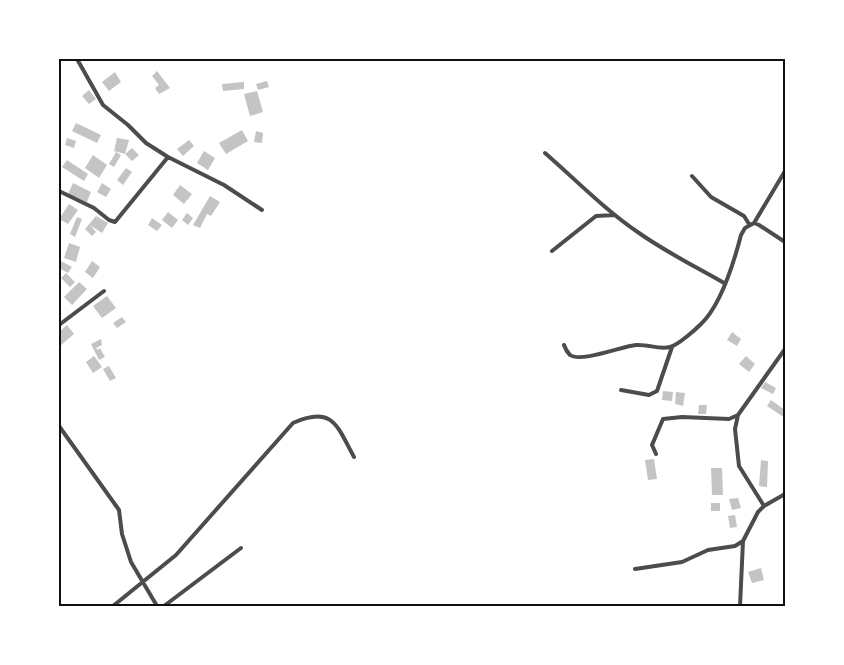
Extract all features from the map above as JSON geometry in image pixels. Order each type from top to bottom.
[{"type":"street","points":[[77,59],[103,105],[128,125],[146,143],[168,157],[224,185],[262,210]]},
{"type":"street","points":[[546,153],[616,215],[661,248],[724,283]]},
{"type":"street","points":[[59,191],[94,208],[108,220],[115,222],[168,157]]},
{"type":"street","points":[[621,390],[649,395],[658,391],[672,347],[701,325],[709,315],[724,283],[741,235],[752,224],[785,171]]},
{"type":"street","points":[[692,176],[711,198],[785,242]]},
{"type":"street","points":[[552,251],[596,216],[616,215]]},
{"type":"street","points":[[59,325],[104,291]]},
{"type":"street","points":[[564,345],[568,352],[575,357],[600,355],[639,344],[672,347]]},
{"type":"street","points":[[764,506],[739,466],[735,430],[738,415],[785,349]]},
{"type":"street","points":[[656,454],[652,445],[663,419],[682,417],[729,419],[738,415]]},
{"type":"street","points":[[113,606],[176,554],[293,423],[317,416],[329,418],[336,423],[354,458]]},
{"type":"street","points":[[59,426],[115,502],[119,510],[122,534],[131,562],[157,606]]},
{"type":"street","points":[[635,569],[682,562],[708,550],[735,546],[743,540],[758,512],[764,506],[785,494]]},
{"type":"street","points":[[740,606],[743,540]]},
{"type":"street","points":[[164,606],[241,548]]},
{"type":"building","points":[[157,71],[170,88],[159,94],[155,88],[159,85],[152,76]]},
{"type":"building","points":[[115,72],[121,82],[109,91],[102,82]]},
{"type":"building","points":[[267,81],[269,87],[258,90],[256,84]]},
{"type":"building","points":[[244,82],[244,89],[223,91],[222,84]]},
{"type":"building","points":[[89,90],[96,99],[89,104],[82,96]]},
{"type":"building","points":[[257,91],[263,112],[250,116],[244,94]]},
{"type":"building","points":[[76,123],[101,135],[97,143],[72,131]]},
{"type":"building","points":[[242,130],[248,141],[226,154],[219,143]]},
{"type":"building","points":[[256,131],[263,133],[262,143],[254,142]]},
{"type":"building","points":[[67,138],[76,141],[74,148],[65,145]]},
{"type":"building","points":[[117,138],[129,140],[125,154],[114,151]]},
{"type":"building","points":[[189,140],[194,146],[183,156],[177,149]]},
{"type":"building","points":[[132,148],[139,155],[132,161],[125,154]]},
{"type":"building","points":[[204,151],[215,158],[208,170],[197,163]]},
{"type":"building","points":[[116,152],[121,155],[114,167],[109,164]]},
{"type":"building","points":[[93,155],[107,165],[99,178],[85,168]]},
{"type":"building","points":[[67,160],[88,174],[84,181],[62,167]]},
{"type":"building","points":[[126,168],[132,172],[123,185],[117,180]]},
{"type":"building","points":[[73,183],[91,192],[87,202],[68,194]]},
{"type":"building","points":[[102,183],[111,189],[106,197],[97,192]]},
{"type":"building","points":[[180,185],[192,194],[184,204],[173,195]]},
{"type":"building","points":[[210,196],[220,202],[211,216],[207,214],[200,228],[193,225]]},
{"type":"building","points":[[69,204],[78,210],[68,224],[59,219]]},
{"type":"building","points":[[168,212],[178,220],[172,228],[162,220]]},
{"type":"building","points":[[187,213],[193,218],[188,225],[182,220]]},
{"type":"building","points":[[96,216],[108,223],[102,233],[90,225],[96,232],[92,236],[85,229]]},
{"type":"building","points":[[77,217],[82,219],[75,237],[70,234]]},
{"type":"building","points":[[152,218],[162,225],[157,231],[148,225]]},
{"type":"building","points":[[69,243],[80,247],[76,262],[64,258]]},
{"type":"building","points":[[59,260],[72,267],[68,273],[59,268]]},
{"type":"building","points":[[92,261],[100,267],[93,278],[85,272]]},
{"type":"building","points":[[66,273],[75,282],[70,287],[61,278]]},
{"type":"building","points":[[79,282],[87,289],[72,305],[64,297]]},
{"type":"building","points":[[107,296],[116,308],[102,318],[93,306]]},
{"type":"building","points":[[122,317],[126,322],[117,328],[113,323]]},
{"type":"building","points":[[67,325],[74,334],[60,346],[59,332]]},
{"type":"building","points":[[732,332],[741,339],[737,346],[727,340]]},
{"type":"building","points":[[101,339],[102,345],[96,348],[98,350],[100,348],[105,357],[99,360],[91,344]]},
{"type":"building","points":[[94,356],[102,367],[93,373],[86,362]]},
{"type":"building","points":[[746,356],[755,364],[749,372],[739,364]]},
{"type":"building","points":[[109,366],[116,378],[110,381],[103,369]]},
{"type":"building","points":[[765,382],[776,388],[773,394],[761,388]]},
{"type":"building","points":[[663,391],[673,392],[672,401],[662,400]]},
{"type":"building","points":[[676,392],[685,393],[683,406],[675,404]]},
{"type":"building","points":[[771,400],[785,410],[785,418],[767,406]]},
{"type":"building","points":[[699,405],[707,405],[706,414],[698,414]]},
{"type":"building","points":[[654,459],[657,479],[648,480],[645,460]]},
{"type":"building","points":[[761,460],[768,461],[767,487],[759,486]]},
{"type":"building","points":[[711,468],[722,468],[723,495],[712,495]]},
{"type":"building","points":[[738,498],[741,508],[732,510],[729,499]]},
{"type":"building","points":[[711,503],[720,503],[720,511],[711,511]]},
{"type":"building","points":[[735,515],[737,527],[730,528],[728,516]]},
{"type":"building","points":[[761,568],[764,580],[752,583],[748,572]]}]
